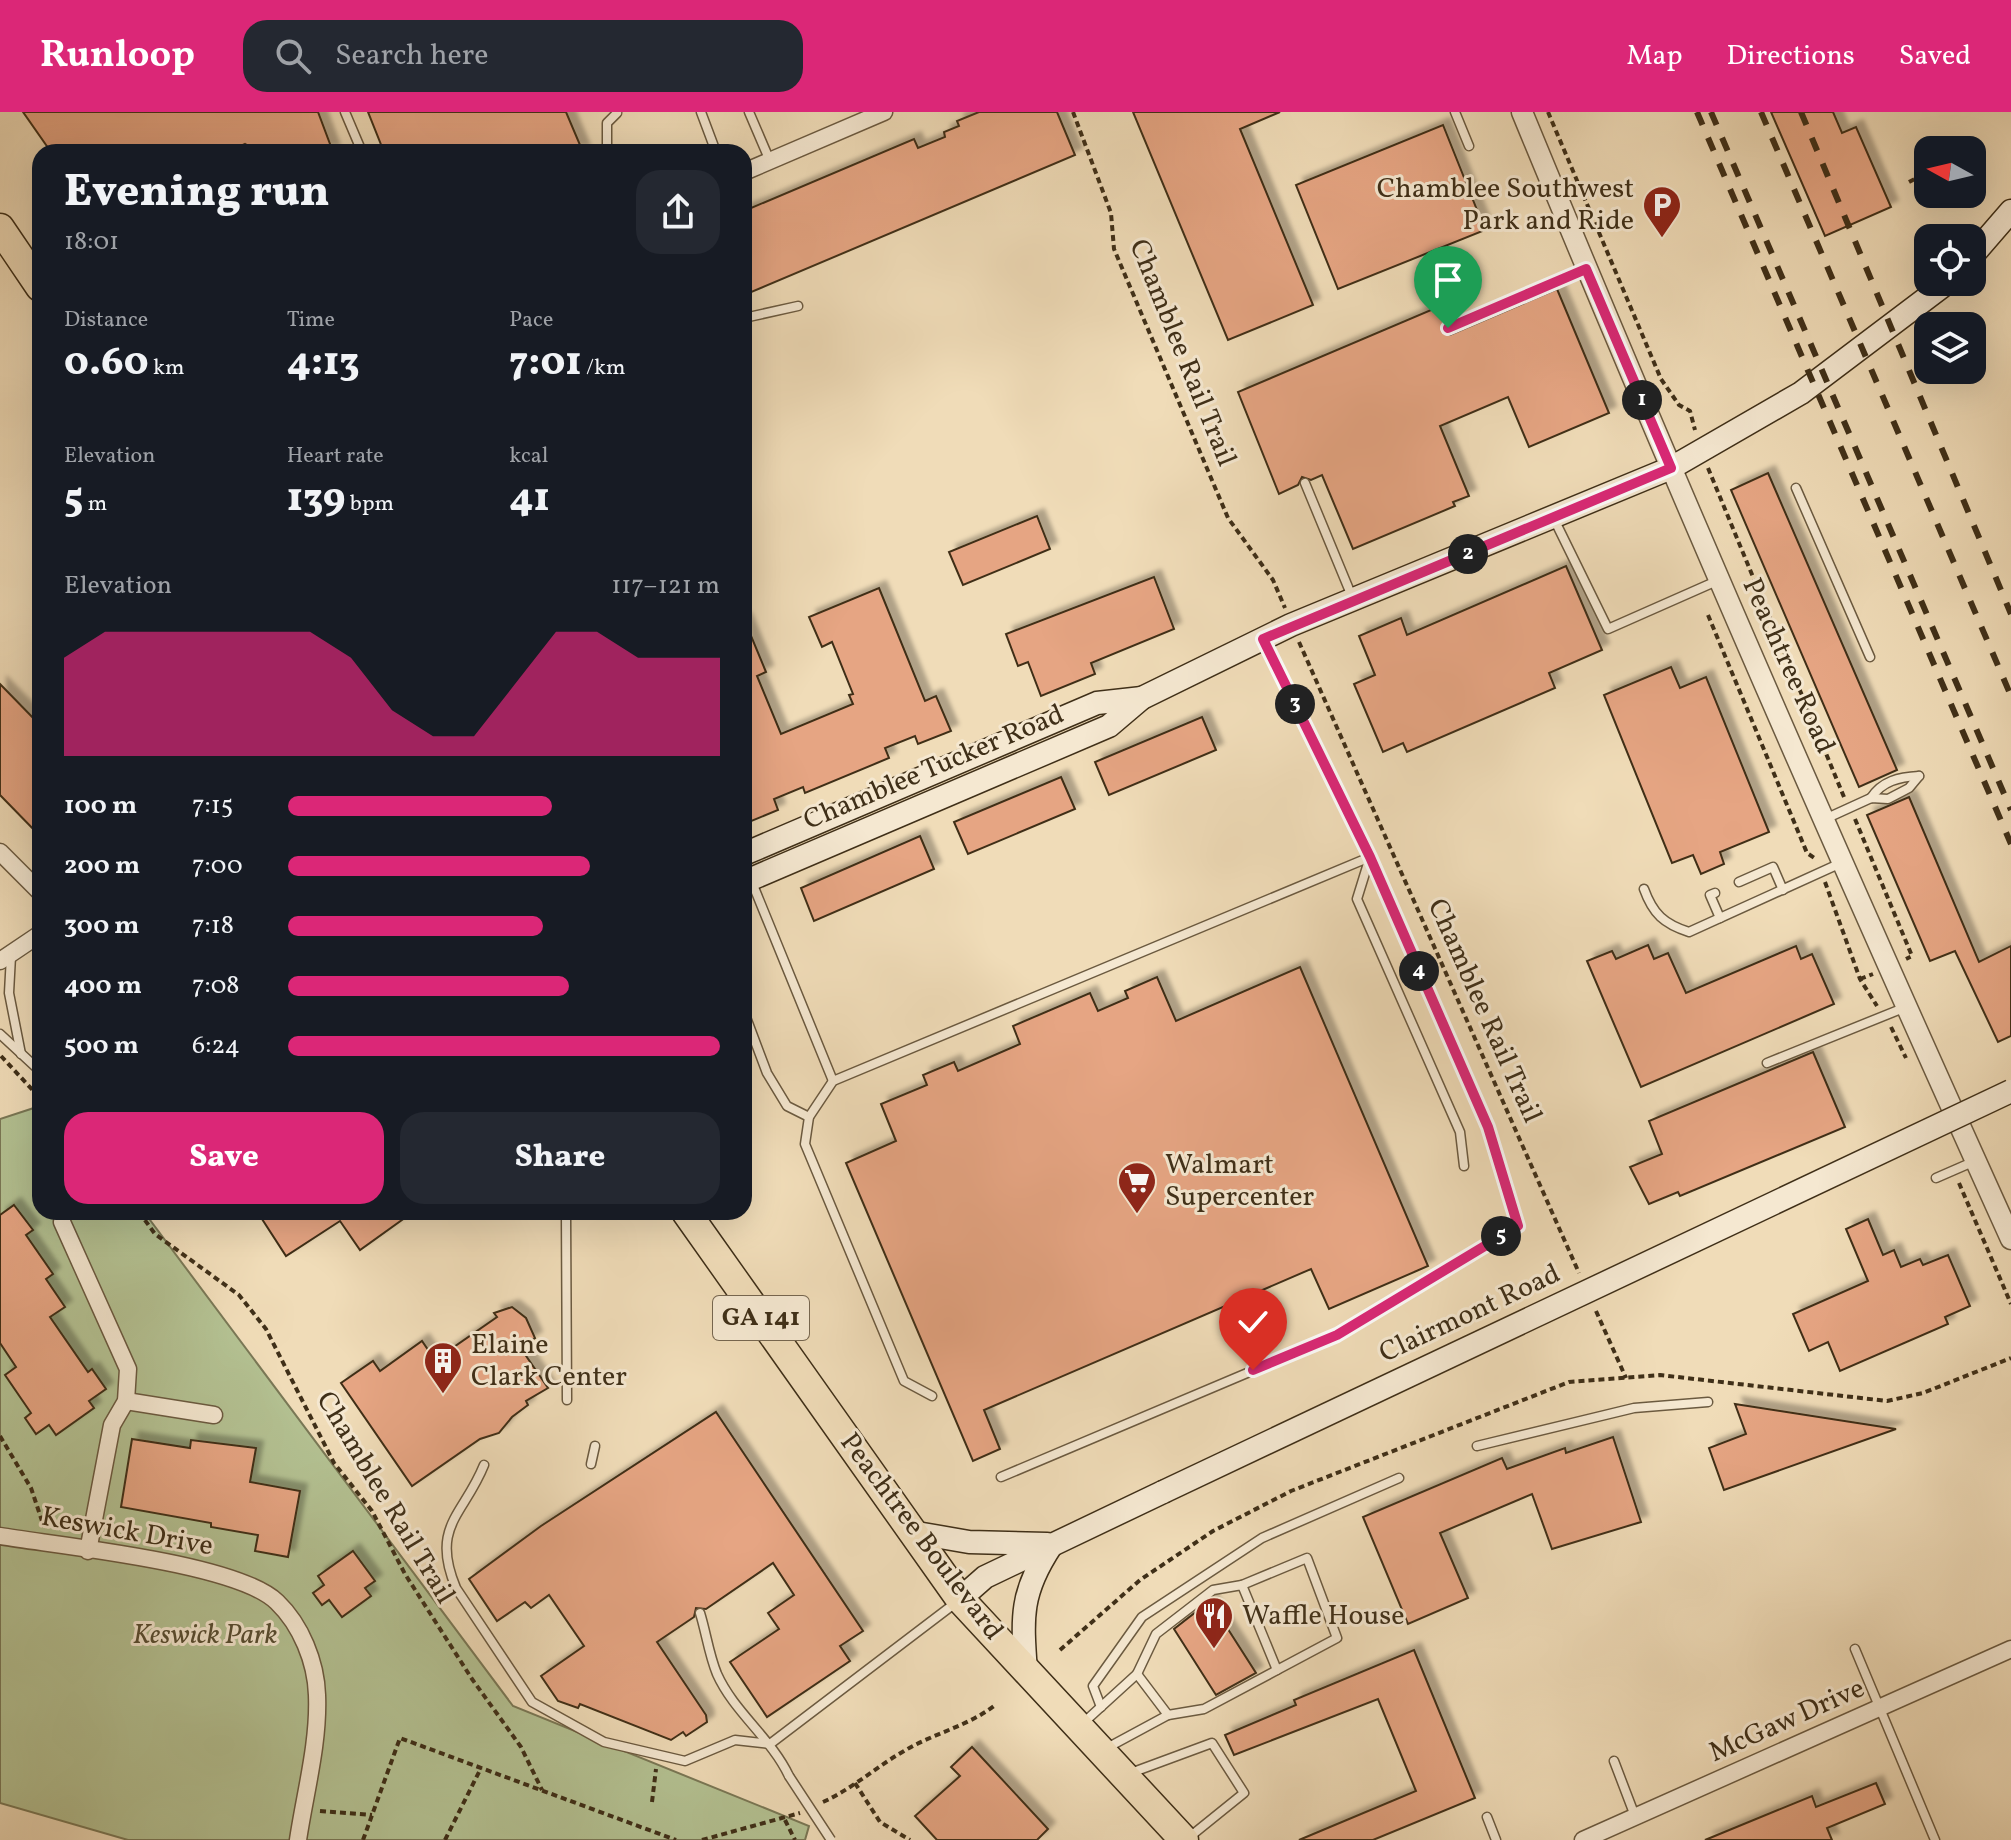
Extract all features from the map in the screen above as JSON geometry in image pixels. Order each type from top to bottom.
[{"type":"highway","points":[[0,228],[32,275]]},
{"type":"highway","name":"Peachtree Boulevard","points":[[692,1220],[960,1599],[1184,1840]]},
{"type":"main road","points":[[1986,241],[2007,219]]},
{"type":"main road","name":"Chamblee Tucker Road","points":[[752,879],[1109,726],[1142,698],[1263,639],[1671,468],[1801,393],[1929,296]]},
{"type":"main road","name":"Chamblee Tucker Road","points":[[752,851],[1097,703],[1142,698]]},
{"type":"main road","name":"Clairmont Road","points":[[960,1599],[985,1577],[1055,1543],[2011,1091]]},
{"type":"main road","points":[[911,1532],[969,1542],[1055,1543]]},
{"type":"main road","points":[[1026,1672],[1022,1616],[1025,1592],[1055,1543]]},
{"type":"street","points":[[752,169],[884,112]]},
{"type":"street","name":"Peachtree Road","points":[[1522,112],[1586,269],[1842,863],[2011,1239]]},
{"type":"street","points":[[0,852],[32,884]]},
{"type":"street","points":[[6,957],[32,939]]},
{"type":"street","points":[[62,1222],[128,1369],[126,1401],[112,1425],[88,1551]]},
{"type":"street","points":[[126,1401],[214,1415]]},
{"type":"street","name":"Keswick Drive","points":[[0,1536],[222,1574],[275,1600],[294,1624],[312,1659],[317,1695],[313,1750],[298,1840]]},
{"type":"street","name":"McGaw Drive","points":[[1583,1840],[2011,1649]]},
{"type":"lane","points":[[345,112],[359,144]]},
{"type":"lane","points":[[701,112],[713,144]]},
{"type":"lane","points":[[749,112],[770,161]]},
{"type":"lane","points":[[1455,112],[1469,146]]},
{"type":"lane","points":[[607,144],[607,123],[617,113]]},
{"type":"lane","points":[[1448,328],[1586,269]]},
{"type":"lane","points":[[752,316],[798,306]]},
{"type":"lane","points":[[1305,483],[1353,600]]},
{"type":"lane","points":[[1796,488],[1870,657]]},
{"type":"lane","points":[[1554,519],[1608,629],[1720,579]]},
{"type":"lane","points":[[1001,1477],[1337,1335],[1518,1226],[1488,1127],[1370,857],[1263,639]]},
{"type":"lane","points":[[1824,819],[1871,798],[1888,799],[1909,788],[1919,776],[1903,776],[1879,787],[1871,798]]},
{"type":"lane","points":[[932,1396],[904,1381],[805,1144],[809,1117],[833,1081],[1370,857]]},
{"type":"lane","points":[[1370,857],[1357,899],[1460,1132],[1464,1166]]},
{"type":"lane","points":[[1644,889],[1650,907],[1666,925],[1689,932],[1842,863]]},
{"type":"lane","points":[[1739,882],[1773,867],[1783,890]]},
{"type":"lane","points":[[752,893],[833,1081]]},
{"type":"lane","points":[[1715,893],[1710,895],[1720,918]]},
{"type":"lane","points":[[6,957],[9,993],[21,1054]]},
{"type":"lane","points":[[1767,1063],[1906,1007]]},
{"type":"lane","points":[[752,1033],[767,1073],[787,1106],[809,1117]]},
{"type":"lane","points":[[0,1034],[32,1064]]},
{"type":"lane","points":[[1936,1178],[1976,1161]]},
{"type":"lane","points":[[566,1220],[567,1400]]},
{"type":"lane","points":[[1477,1446],[1634,1408],[1708,1402]]},
{"type":"lane","points":[[591,1464],[595,1446]]},
{"type":"lane","points":[[484,1465],[477,1482],[450,1522],[447,1567],[456,1588],[532,1702],[604,1742],[685,1761],[735,1740],[770,1744],[960,1599]]},
{"type":"lane","points":[[1101,1707],[1093,1686],[1142,1617],[1262,1538],[1399,1478]]},
{"type":"lane","points":[[1079,1728],[1137,1674],[1156,1634],[1213,1590],[1242,1585],[1307,1558],[1337,1638],[1204,1709],[1168,1715],[1101,1751]]},
{"type":"lane","points":[[1242,1585],[1277,1670]]},
{"type":"lane","points":[[700,1613],[717,1674],[745,1716],[770,1744],[831,1840]]},
{"type":"lane","points":[[1855,1649],[1935,1840]]},
{"type":"lane","points":[[1137,1674],[1168,1715]]},
{"type":"lane","points":[[1124,1776],[1212,1743],[1244,1793],[1184,1840]]},
{"type":"lane","points":[[1614,1761],[1635,1817]]},
{"type":"lane","points":[[1487,1817],[1496,1840]]},
{"type":"path","name":"Chamblee Rail Trail","points":[[1073,112],[1111,213],[1114,249],[1228,518],[1281,597]]},
{"type":"path","points":[[1548,112],[1661,379],[1679,405],[1690,411]]},
{"type":"path","points":[[1909,182],[1914,179]]},
{"type":"path","points":[[1719,494],[1843,795]]},
{"type":"path","points":[[1708,615],[1807,853],[1816,858]]},
{"type":"path","name":"Chamblee Rail Trail","points":[[1307,661],[1584,1285]]},
{"type":"path","points":[[1856,821],[1912,956]]},
{"type":"path","points":[[1829,894],[1860,979]]},
{"type":"path","points":[[0,1054],[32,1089]]},
{"type":"path","name":"Chamblee Rail Trail","points":[[145,1220],[155,1234],[239,1295],[266,1329],[334,1463],[372,1511],[422,1601],[521,1747],[542,1790]]},
{"type":"path","points":[[1590,1298],[1626,1378]]},
{"type":"path","points":[[1060,1650],[1140,1580],[1213,1531],[1291,1491],[1569,1382],[1660,1375],[1887,1401],[1923,1393],[2011,1358]]},
{"type":"path","points":[[0,1436],[31,1488],[45,1529]]},
{"type":"path","points":[[819,1804],[904,1751],[943,1730],[972,1723],[994,1706]]},
{"type":"path","points":[[363,1840],[400,1738],[676,1840]]},
{"type":"path","points":[[445,1840],[481,1768]]},
{"type":"path","points":[[652,1802],[656,1769]]},
{"type":"path","points":[[855,1783],[880,1822],[910,1840]]},
{"type":"path","points":[[702,1840],[785,1820],[808,1809]]},
{"type":"path","points":[[320,1811],[372,1815]]},
{"type":"path","points":[[785,1820],[795,1840]]},
{"type":"green space","name":"Keswick Park","points":[[32,1109],[32,1220],[150,1220],[513,1706],[809,1826],[805,1840],[128,1840],[0,1803],[0,1119]]},
{"type":"building","points":[[23,112],[318,112],[330,144],[245,144],[45,144]]},
{"type":"building","points":[[368,112],[566,112],[580,144],[381,144]]},
{"type":"building","points":[[979,112],[1057,112],[1075,155],[752,292],[752,208],[914,139],[918,148],[945,137],[944,132],[959,126],[957,121]]},
{"type":"building","points":[[1133,112],[1280,112],[1240,129],[1313,305],[1228,340]]},
{"type":"building","points":[[1771,112],[1833,112],[1842,133],[1856,127],[1891,207],[1825,236]]},
{"type":"building","points":[[1443,125],[1485,230],[1338,289],[1296,185]]},
{"type":"building","points":[[1557,289],[1609,413],[1529,447],[1508,397],[1440,426],[1469,496],[1453,502],[1455,506],[1353,549],[1322,475],[1311,480],[1302,477],[1298,485],[1279,494],[1238,392],[1438,307],[1445,322],[1442,331],[1450,335]]},
{"type":"building","points":[[1768,473],[1897,770],[1859,787],[1731,490]]},
{"type":"building","points":[[1037,516],[1050,549],[963,585],[949,552]]},
{"type":"building","points":[[1566,566],[1602,650],[1549,673],[1555,688],[1407,752],[1403,743],[1383,752],[1354,684],[1375,675],[1359,636],[1401,618],[1407,635]]},
{"type":"building","points":[[1154,577],[1174,629],[1091,663],[1095,674],[1041,696],[1028,662],[1018,666],[1006,634]]},
{"type":"building","points":[[879,588],[925,701],[936,696],[951,731],[918,744],[915,736],[885,748],[889,758],[805,793],[803,787],[774,799],[778,810],[752,821],[752,638],[766,672],[757,676],[781,734],[853,704],[849,695],[853,694],[832,642],[822,647],[809,617]]},
{"type":"building","points":[[1671,667],[1680,688],[1706,677],[1769,832],[1720,852],[1724,864],[1701,874],[1693,855],[1672,863],[1604,695]]},
{"type":"building","points":[[0,684],[32,717],[32,828],[0,795]]},
{"type":"building","points":[[1202,717],[1216,750],[1109,795],[1095,762]]},
{"type":"building","points":[[1061,777],[1075,809],[968,854],[954,822]]},
{"type":"building","points":[[1909,797],[1979,962],[2011,946],[2011,1036],[1998,1042],[1955,951],[1930,961],[1867,815]]},
{"type":"building","points":[[920,836],[934,869],[814,921],[801,888]]},
{"type":"building","points":[[1648,945],[1654,959],[1668,953],[1686,993],[1796,946],[1801,959],[1812,954],[1834,1004],[1641,1087],[1587,961],[1612,951],[1616,959]]},
{"type":"building","name":"Walmart Supercenter","points":[[1300,967],[1428,1266],[1329,1309],[1311,1269],[984,1410],[1000,1449],[973,1461],[846,1163],[896,1141],[881,1104],[927,1085],[923,1075],[954,1062],[958,1071],[1020,1044],[1013,1026],[1090,993],[1098,1011],[1128,998],[1125,991],[1157,977],[1176,1021]]},
{"type":"building","points":[[1813,1052],[1845,1127],[1680,1196],[1678,1192],[1649,1204],[1630,1167],[1662,1154],[1649,1121]]},
{"type":"building","points":[[14,1205],[33,1230],[26,1235],[53,1274],[46,1279],[65,1307],[50,1317],[88,1372],[92,1369],[106,1389],[89,1401],[94,1408],[56,1435],[49,1425],[36,1434],[25,1418],[31,1413],[5,1375],[16,1367],[0,1343],[0,1215]]},
{"type":"building","points":[[1868,1219],[1883,1255],[1894,1250],[1901,1267],[1920,1259],[1923,1265],[1948,1255],[1970,1306],[1945,1317],[1948,1324],[1840,1371],[1828,1342],[1809,1351],[1793,1314],[1868,1281],[1846,1229]]},
{"type":"building","points":[[263,1220],[402,1220],[360,1250],[340,1221],[286,1256]]},
{"type":"building","name":"Elaine Clark Center","points":[[512,1307],[526,1318],[535,1338],[520,1347],[548,1388],[526,1401],[528,1405],[512,1417],[499,1433],[480,1439],[412,1486],[341,1383],[373,1361],[380,1371],[422,1341],[435,1360],[497,1317],[494,1313]]},
{"type":"building","points":[[1735,1404],[1896,1429],[1724,1490],[1709,1448],[1746,1434]]},
{"type":"building","points":[[716,1412],[863,1631],[840,1646],[850,1661],[767,1717],[730,1662],[779,1629],[768,1613],[794,1595],[773,1563],[706,1609],[696,1608],[694,1617],[657,1642],[706,1715],[707,1722],[686,1736],[683,1732],[671,1740],[580,1704],[578,1708],[558,1701],[541,1676],[584,1646],[549,1595],[531,1608],[525,1602],[497,1621],[469,1579],[541,1526]]},
{"type":"building","points":[[1613,1437],[1641,1522],[1552,1549],[1532,1494],[1440,1533],[1468,1598],[1408,1624],[1363,1517],[1502,1458],[1507,1469],[1565,1448],[1566,1453]]},
{"type":"building","points":[[132,1439],[190,1448],[191,1440],[256,1448],[250,1482],[300,1491],[288,1557],[255,1551],[258,1535],[121,1507]]},
{"type":"building","points":[[353,1551],[375,1581],[365,1588],[371,1596],[342,1617],[329,1600],[322,1605],[313,1593],[324,1585],[318,1576]]},
{"type":"building","name":"Waffle House","points":[[1210,1601],[1256,1673],[1216,1695],[1174,1629]]},
{"type":"building","points":[[1414,1650],[1475,1798],[1373,1840],[1299,1840],[1416,1791],[1378,1699],[1234,1755],[1225,1735],[1296,1705],[1294,1700]]},
{"type":"building","points":[[972,1747],[1048,1829],[1037,1840],[937,1840],[915,1816],[960,1776],[951,1767]]},
{"type":"building","points":[[1876,1783],[1885,1804],[1827,1828],[1832,1840],[1705,1840],[1812,1796],[1816,1807]]},
{"type":"railway","points":[[1697,112],[2011,844]]},
{"type":"railway","points":[[1711,112],[2011,810]]},
{"type":"railway","points":[[1761,112],[2011,696]]},
{"type":"railway","points":[[1801,112],[2011,614]]},
{"type":"place","name":"Chamblee Southwest Park and Ride","points":[[1662,239]]},
{"type":"place","name":"Walmart Supercenter","points":[[1137,1215]]},
{"type":"place","name":"Elaine Clark Center","points":[[443,1395]]},
{"type":"place","name":"Waffle House","points":[[1214,1650]]},
{"type":"route","points":[[1253,1370],[1337,1335],[1518,1226],[1488,1127],[1370,857],[1263,639],[1671,468],[1586,269],[1448,328]]}]
